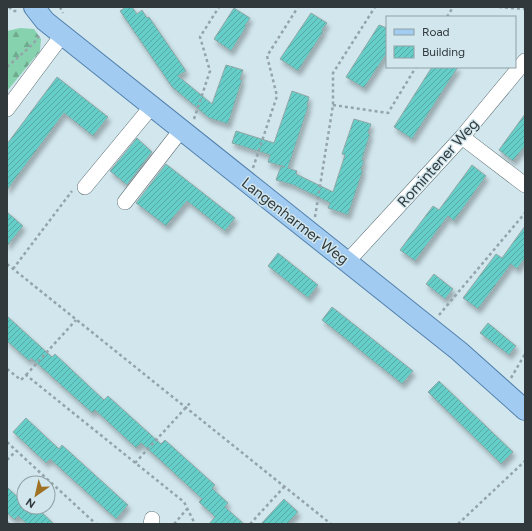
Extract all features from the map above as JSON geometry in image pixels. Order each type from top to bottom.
[{"type":"main road","name":"Langenharmer Weg","points":[[34,7],[45,21],[152,106],[188,125],[347,262],[464,356],[525,410]]},
{"type":"main road","name":"Langenharmer Weg","points":[[49,7],[63,34]]},
{"type":"street","points":[[7,109],[63,34]]},
{"type":"street","name":"Romintener Weg","points":[[347,262],[462,138],[525,61]]},
{"type":"street","points":[[85,187],[152,106]]},
{"type":"street","points":[[125,202],[188,125]]},
{"type":"street","points":[[462,138],[525,185]]},
{"type":"path","points":[[188,125],[210,71],[200,37],[219,7]]},
{"type":"path","points":[[253,168],[276,96],[267,56],[298,7]]},
{"type":"path","points":[[315,218],[333,105],[333,73],[375,7]]},
{"type":"path","points":[[448,16],[453,7]]},
{"type":"path","points":[[498,7],[525,9]]},
{"type":"path","points":[[7,67],[33,44],[42,30]]},
{"type":"path","points":[[333,105],[388,113],[415,68]]},
{"type":"path","points":[[438,316],[525,213]]},
{"type":"path","points":[[7,264],[331,524]]},
{"type":"path","points":[[7,369],[21,380],[76,320]]},
{"type":"path","points":[[510,378],[525,354]]},
{"type":"path","points":[[26,375],[184,502],[195,524]]},
{"type":"path","points":[[135,463],[190,403]]},
{"type":"path","points":[[7,442],[96,524]]},
{"type":"path","points":[[7,460],[16,451]]},
{"type":"path","points":[[458,524],[525,461]]},
{"type":"path","points":[[250,524],[284,487]]},
{"type":"path","points":[[174,524],[187,509]]},
{"type":"green space","points":[[20,28],[34,29],[41,39],[40,51],[7,91],[7,31]]},
{"type":"building","points":[[126,7],[132,7],[137,14],[142,10],[147,18],[149,17],[186,71],[178,76],[212,104],[226,65],[243,70],[240,79],[242,80],[228,124],[209,118],[172,87],[120,11]]},
{"type":"building","points":[[234,8],[250,18],[231,51],[214,39]]},
{"type":"building","points":[[311,13],[327,23],[322,30],[323,32],[298,71],[280,59]]},
{"type":"building","points":[[379,25],[386,28],[386,55],[364,88],[346,77]]},
{"type":"building","points":[[431,68],[457,68],[412,139],[394,127]]},
{"type":"building","points":[[57,77],[108,117],[93,136],[64,113],[7,190],[7,144]]},
{"type":"building","points":[[292,91],[309,97],[308,107],[288,168],[297,171],[296,174],[333,192],[345,155],[342,154],[354,119],[371,124],[368,133],[370,134],[362,160],[364,161],[361,170],[363,170],[348,215],[328,208],[330,203],[293,185],[276,180],[281,166],[285,167],[268,162],[270,155],[232,143],[236,131],[274,143]]},
{"type":"building","points":[[525,114],[525,146],[513,161],[499,150]]},
{"type":"building","points":[[137,138],[152,152],[127,185],[110,171]]},
{"type":"building","points":[[166,164],[235,218],[225,231],[187,201],[166,226],[136,203]]},
{"type":"building","points":[[472,165],[486,176],[454,221],[448,216],[415,261],[400,250],[433,206],[439,210]]},
{"type":"building","points":[[7,212],[23,226],[7,246]]},
{"type":"building","points":[[525,226],[525,258],[517,269],[511,264],[478,309],[463,298],[496,254],[502,258]]},
{"type":"building","points":[[278,253],[318,285],[308,298],[268,266]]},
{"type":"building","points":[[434,274],[453,289],[445,299],[426,284]]},
{"type":"building","points":[[332,307],[413,371],[402,384],[322,320]]},
{"type":"building","points":[[7,316],[52,357],[55,354],[104,400],[108,396],[161,444],[165,440],[215,485],[212,488],[228,503],[225,507],[244,524],[209,524],[215,517],[199,502],[202,499],[161,461],[141,443],[136,448],[95,410],[92,413],[31,358],[29,361],[7,341]]},
{"type":"building","points":[[488,323],[516,346],[509,355],[480,333]]},
{"type":"building","points":[[439,381],[513,452],[501,464],[428,392]]},
{"type":"building","points":[[26,418],[59,449],[62,445],[128,505],[116,519],[50,459],[46,463],[13,432]]},
{"type":"building","points":[[7,487],[16,495],[16,515],[44,515],[54,524],[27,524],[18,516],[15,520],[7,513]]},
{"type":"building","points":[[284,499],[298,512],[287,524],[261,524]]}]
